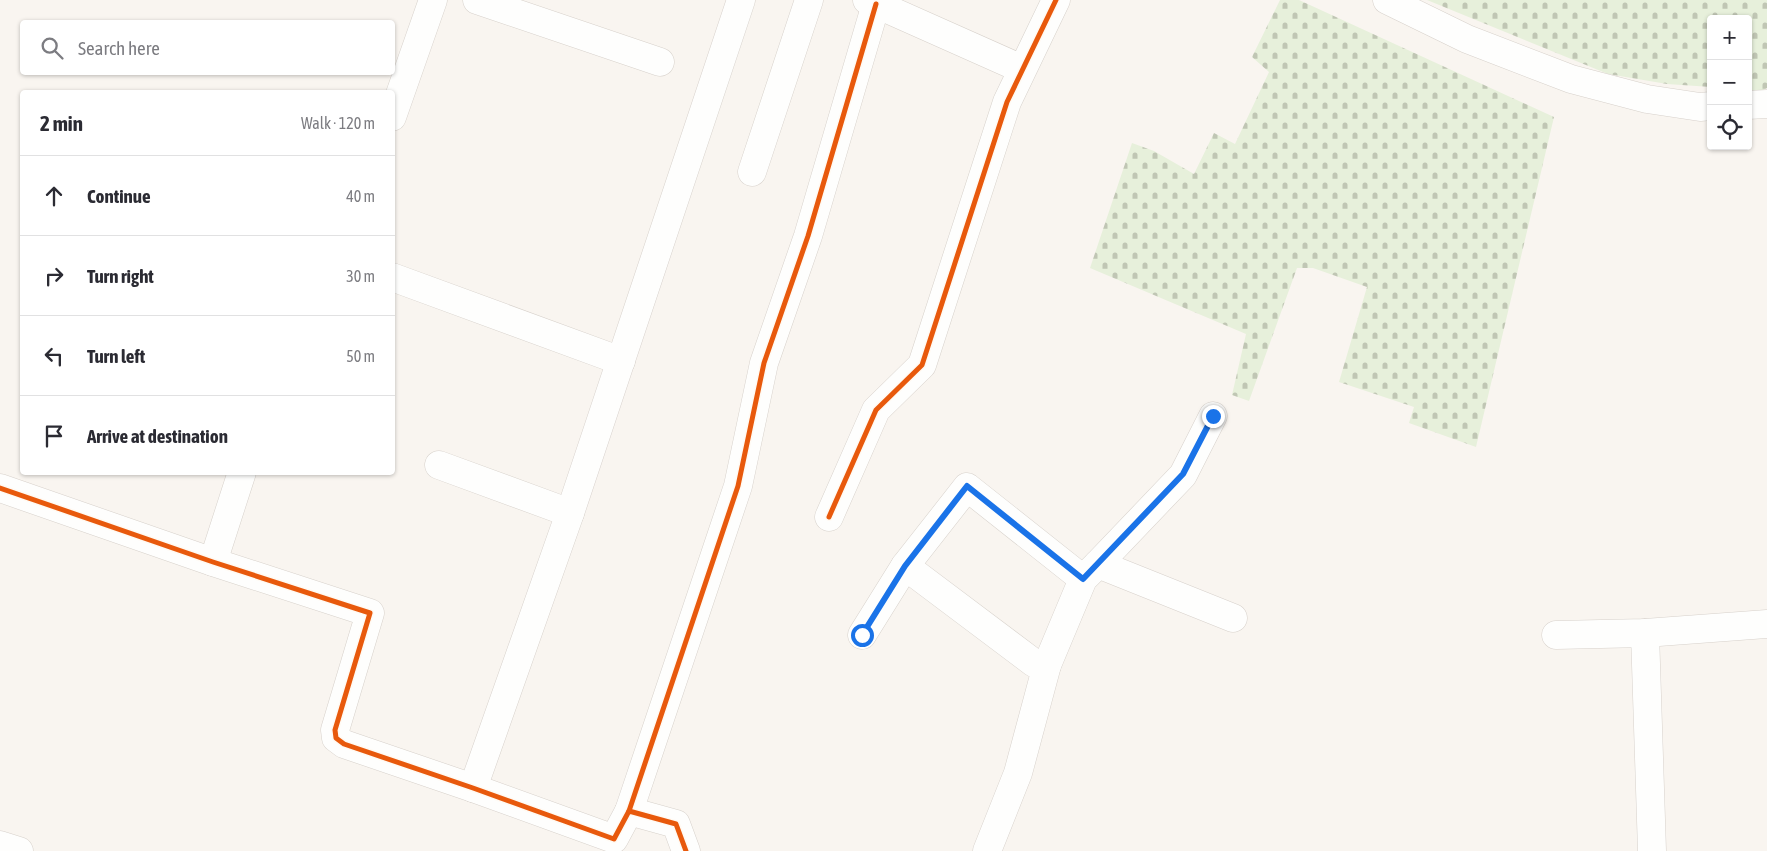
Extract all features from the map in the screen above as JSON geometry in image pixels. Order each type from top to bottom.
[{"type":"street","points":[[395,108],[433,0]]},
{"type":"street","points":[[477,0],[660,62]]},
{"type":"street","points":[[473,788],[570,513],[741,0]]},
{"type":"street","points":[[752,172],[809,0]]},
{"type":"street","points":[[829,517],[876,410],[922,365],[1007,102],[1056,0]]},
{"type":"street","points":[[1387,0],[1466,39],[1571,79],[1647,99],[1707,106]]},
{"type":"street","points":[[0,488],[213,562],[370,613],[335,730],[336,738],[344,744],[614,839],[629,811],[738,486],[764,363],[808,236],[872,2],[1022,69]]},
{"type":"street","points":[[1752,105],[1767,104]]},
{"type":"street","points":[[395,278],[621,361]]},
{"type":"street","points":[[987,851],[1018,773],[1047,665],[1090,572],[1183,474],[1213,416]]},
{"type":"street","points":[[439,465],[570,513]]},
{"type":"street","points":[[213,562],[241,475]]},
{"type":"street","points":[[862,635],[905,566],[967,486],[1090,572],[1234,618]]},
{"type":"street","points":[[905,566],[1034,663],[1047,665]]},
{"type":"street","points":[[1556,635],[1645,633],[1767,624]]},
{"type":"street","points":[[1645,633],[1652,851]]},
{"type":"street","points":[[629,811],[676,824],[686,851]]},
{"type":"street","points":[[0,845],[19,851]]},
{"type":"green space","points":[[1280,0],[1299,0],[1554,117],[1476,447],[1409,423],[1414,407],[1339,382],[1367,287],[1313,268],[1297,268],[1249,401],[1232,395],[1246,334],[1090,268],[1132,143],[1154,151],[1194,174],[1214,133],[1235,144],[1269,72],[1252,57]]},
{"type":"green space","points":[[1427,0],[1767,0],[1767,88],[1760,92],[1752,91],[1752,15],[1707,15],[1707,87],[1667,84],[1608,74]]},
{"type":"cycle path","points":[[829,517],[876,410],[922,365],[1007,102],[1056,0]]},
{"type":"cycle path","points":[[629,811],[738,486],[764,363],[808,236],[876,4]]},
{"type":"cycle path","points":[[0,488],[213,562],[370,613],[335,730],[336,738],[344,744],[614,839],[629,811],[676,824],[686,851]]},
{"type":"route","points":[[862,635],[905,566],[967,486],[1083,579],[1183,474],[1213,416]]}]
